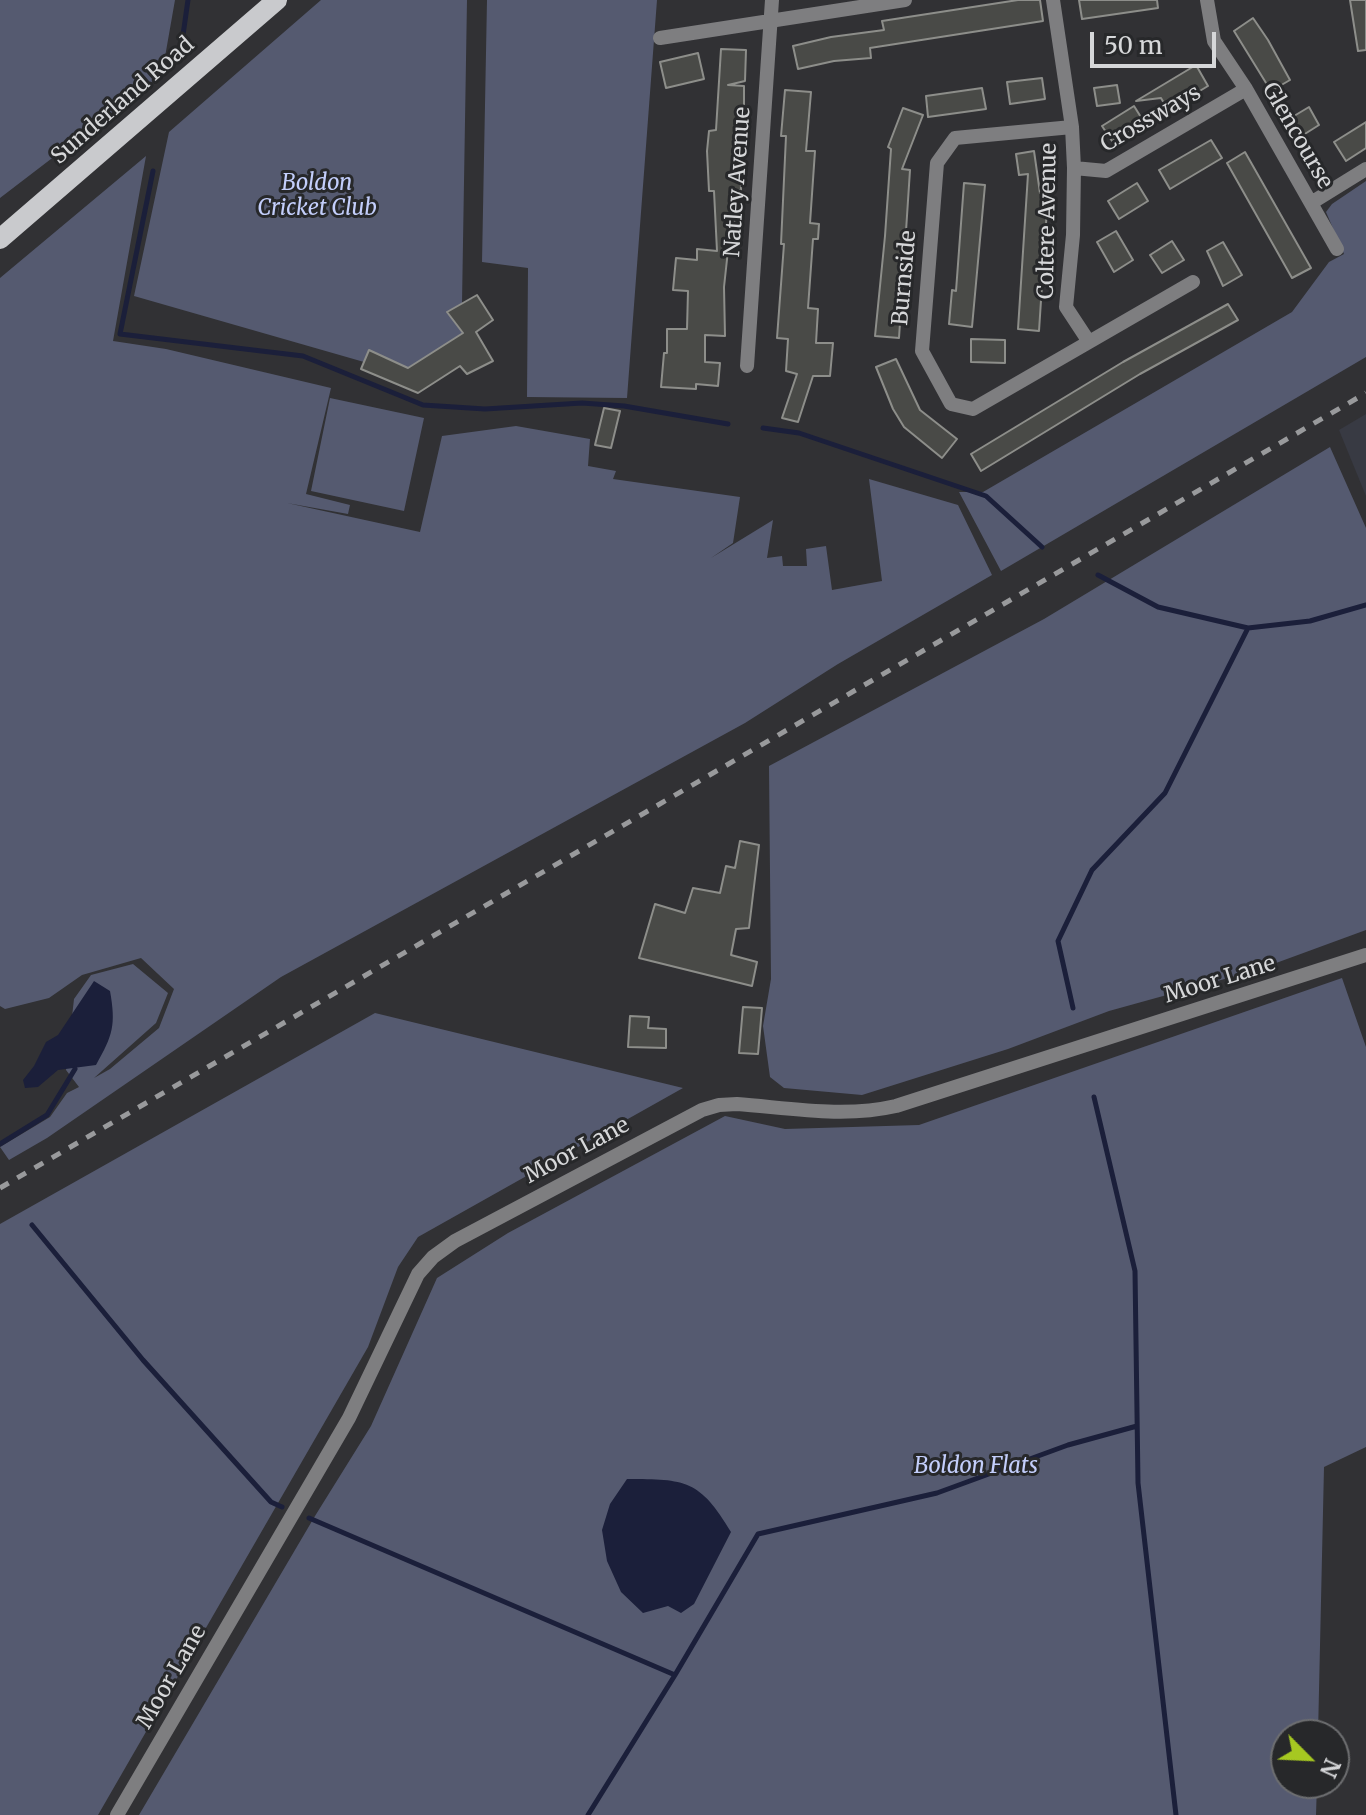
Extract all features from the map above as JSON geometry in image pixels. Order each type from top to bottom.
[{"type":"main road","name":"Sunderland Road","points":[[0,239],[277,0]]},
{"type":"street","name":"Natley Avenue","points":[[747,366],[772,0]]},
{"type":"street","points":[[660,38],[905,0]]},
{"type":"street","name":"Coltere Avenue","points":[[1053,0],[1072,127],[1074,168],[1073,235],[1066,307],[1089,342]]},
{"type":"street","name":"Glencourse","points":[[1207,0],[1214,41],[1246,89],[1337,249]]},
{"type":"street","name":"Crossways","points":[[1074,168],[1106,171],[1246,89]]},
{"type":"street","name":"Burnside","points":[[1072,127],[955,138],[937,163],[922,351],[951,404],[973,409],[1193,282]]},
{"type":"street","points":[[1311,203],[1366,169]]},
{"type":"street","name":"Moor Lane","points":[[117,1815],[349,1418],[418,1274],[433,1257],[455,1241],[702,1110],[737,1104],[848,1113],[896,1106],[1366,955]]},
{"type":"shaded area","points":[[1366,414],[1366,496],[1339,430]]},
{"type":"shaded area","points":[[94,981],[110,991],[113,1013],[109,1037],[96,1065],[58,1070],[38,1087],[25,1088],[23,1080],[46,1042],[58,1035]]},
{"type":"shaded area","points":[[627,1479],[664,1480],[690,1486],[710,1502],[731,1532],[694,1604],[681,1613],[668,1606],[643,1613],[621,1592],[607,1561],[602,1530],[610,1504]]},
{"type":"green space","points":[[0,0],[175,0],[162,74],[0,198]]},
{"type":"green space","name":"Boldon Cricket Club","points":[[321,0],[467,0],[462,303],[448,312],[463,333],[408,368],[370,351],[364,362],[134,296],[169,132]]},
{"type":"green space","points":[[487,0],[657,0],[627,398],[527,397],[528,268],[482,262]]},
{"type":"green space","points":[[146,156],[113,341],[166,349],[331,388],[306,494],[350,505],[348,514],[287,503],[420,532],[442,436],[516,426],[590,439],[588,466],[616,471],[613,479],[740,497],[733,543],[711,558],[773,520],[767,558],[782,556],[783,566],[807,566],[806,549],[826,546],[832,590],[882,581],[869,479],[958,505],[992,575],[838,664],[745,723],[281,977],[47,1138],[9,1160],[0,1147],[50,1117],[67,1093],[79,1087],[66,1070],[74,999],[91,975],[133,964],[168,993],[156,1023],[94,1078],[110,1069],[159,1028],[174,989],[141,958],[82,975],[49,998],[5,1009],[0,1006],[0,278]]},
{"type":"green space","points":[[1366,181],[1366,357],[1001,571],[959,492],[983,492],[1292,312],[1329,262],[1344,254],[1326,212],[1332,204]]},
{"type":"green space","points":[[330,398],[424,418],[404,511],[311,491]]},
{"type":"green space","points":[[1330,447],[1366,528],[1366,930],[1257,970],[1109,1011],[1008,1049],[862,1095],[784,1088],[770,1077],[763,1026],[771,979],[769,766],[1044,619]]},
{"type":"green space","name":"Boldon Flats","points":[[1342,978],[1366,1047],[1366,1447],[1324,1467],[1318,1719],[1270,1719],[1270,1799],[1316,1799],[1316,1815],[139,1815],[371,1426],[437,1278],[508,1233],[725,1116],[785,1129],[919,1125]]},
{"type":"green space","points":[[375,1013],[683,1088],[418,1237],[398,1267],[368,1347],[98,1815],[0,1815],[0,1224]]},
{"type":"building","points":[[1018,0],[1040,0],[1043,21],[870,48],[871,58],[834,61],[798,69],[793,46],[884,30],[882,21]]},
{"type":"building","points":[[1079,0],[1157,0],[1158,8],[1082,19]]},
{"type":"building","points":[[1350,0],[1366,0],[1366,50],[1358,51]]},
{"type":"building","points":[[1253,18],[1290,80],[1271,91],[1234,31]]},
{"type":"building","points":[[721,49],[746,50],[745,81],[728,85],[744,86],[744,109],[740,150],[741,190],[733,190],[735,241],[729,241],[724,287],[725,336],[705,335],[705,362],[720,363],[718,386],[696,384],[696,389],[661,387],[664,353],[667,353],[667,329],[687,329],[688,291],[673,290],[676,258],[697,260],[697,249],[717,251],[714,191],[709,191],[707,151],[709,131],[716,130]]},
{"type":"building","points":[[698,53],[704,79],[666,88],[660,62]]},
{"type":"building","points":[[1196,65],[1208,86],[1168,110],[1161,98],[1136,101]]},
{"type":"building","points":[[1042,78],[1045,99],[1010,104],[1007,82]]},
{"type":"building","points":[[1117,85],[1120,103],[1097,106],[1094,88]]},
{"type":"building","points":[[982,88],[986,109],[928,117],[926,96]]},
{"type":"building","points":[[785,90],[811,92],[806,151],[815,151],[810,223],[819,224],[818,239],[813,239],[808,308],[818,309],[816,343],[833,343],[830,376],[813,376],[798,422],[782,418],[797,374],[786,371],[788,339],[777,338],[784,244],[781,244],[786,136],[781,136]]},
{"type":"building","points":[[1134,106],[1144,122],[1112,141],[1102,126]]},
{"type":"building","points":[[1309,107],[1319,125],[1300,137],[1289,119]]},
{"type":"building","points":[[903,108],[923,115],[902,169],[910,170],[899,338],[875,336],[891,149],[888,147]]},
{"type":"building","points":[[1366,122],[1366,148],[1346,161],[1334,142]]},
{"type":"building","points":[[1211,140],[1222,158],[1170,189],[1159,170]]},
{"type":"building","points":[[1034,151],[1040,193],[1048,193],[1039,331],[1018,329],[1028,174],[1019,175],[1016,154]]},
{"type":"building","points":[[1245,152],[1311,268],[1292,278],[1227,163]]},
{"type":"building","points":[[964,183],[985,185],[972,327],[949,324],[952,290],[956,291]]},
{"type":"building","points":[[1137,183],[1148,201],[1119,219],[1108,201]]},
{"type":"building","points":[[1116,231],[1133,260],[1114,272],[1097,242]]},
{"type":"building","points":[[1172,241],[1184,260],[1162,273],[1150,255]]},
{"type":"building","points":[[1223,242],[1242,275],[1223,286],[1207,251]]},
{"type":"building","points":[[477,295],[493,320],[476,332],[493,361],[467,374],[460,366],[418,393],[361,369],[369,350],[408,368],[463,333],[447,312]]},
{"type":"building","points":[[1228,304],[1238,320],[1140,374],[981,471],[971,454],[1123,362]]},
{"type":"building","points":[[971,339],[1005,340],[1005,363],[971,362]]},
{"type":"building","points":[[896,359],[920,410],[957,439],[942,458],[904,427],[893,409],[876,367]]},
{"type":"building","points":[[604,408],[620,411],[611,448],[595,445]]},
{"type":"building","points":[[740,841],[759,845],[749,928],[736,929],[731,955],[757,962],[752,986],[639,958],[655,904],[685,913],[693,888],[720,893],[726,866],[735,868]]},
{"type":"building","points":[[743,1007],[762,1008],[758,1054],[739,1053]]},
{"type":"building","points":[[630,1016],[649,1017],[648,1028],[666,1029],[666,1048],[628,1047]]},
{"type":"waterway","points":[[183,35],[188,0]]},
{"type":"waterway","points":[[153,171],[120,334],[303,356],[423,405],[485,409],[582,403],[624,406],[728,424]]},
{"type":"waterway","points":[[763,428],[799,433],[986,496],[1042,547]]},
{"type":"waterway","points":[[1098,575],[1158,607],[1248,628],[1310,621],[1366,605]]},
{"type":"waterway","points":[[1073,1008],[1058,941],[1092,870],[1165,793],[1248,628]]},
{"type":"waterway","points":[[0,1144],[47,1115],[75,1069]]},
{"type":"waterway","points":[[1094,1097],[1135,1271],[1138,1483],[1176,1815]]},
{"type":"waterway","points":[[32,1225],[143,1360],[271,1502],[282,1507]]},
{"type":"waterway","points":[[309,1518],[675,1675],[758,1534],[937,1493],[1068,1445],[1137,1426]]},
{"type":"waterway","points":[[588,1815],[675,1675]]},
{"type":"railway","points":[[0,1188],[1366,393]]}]
